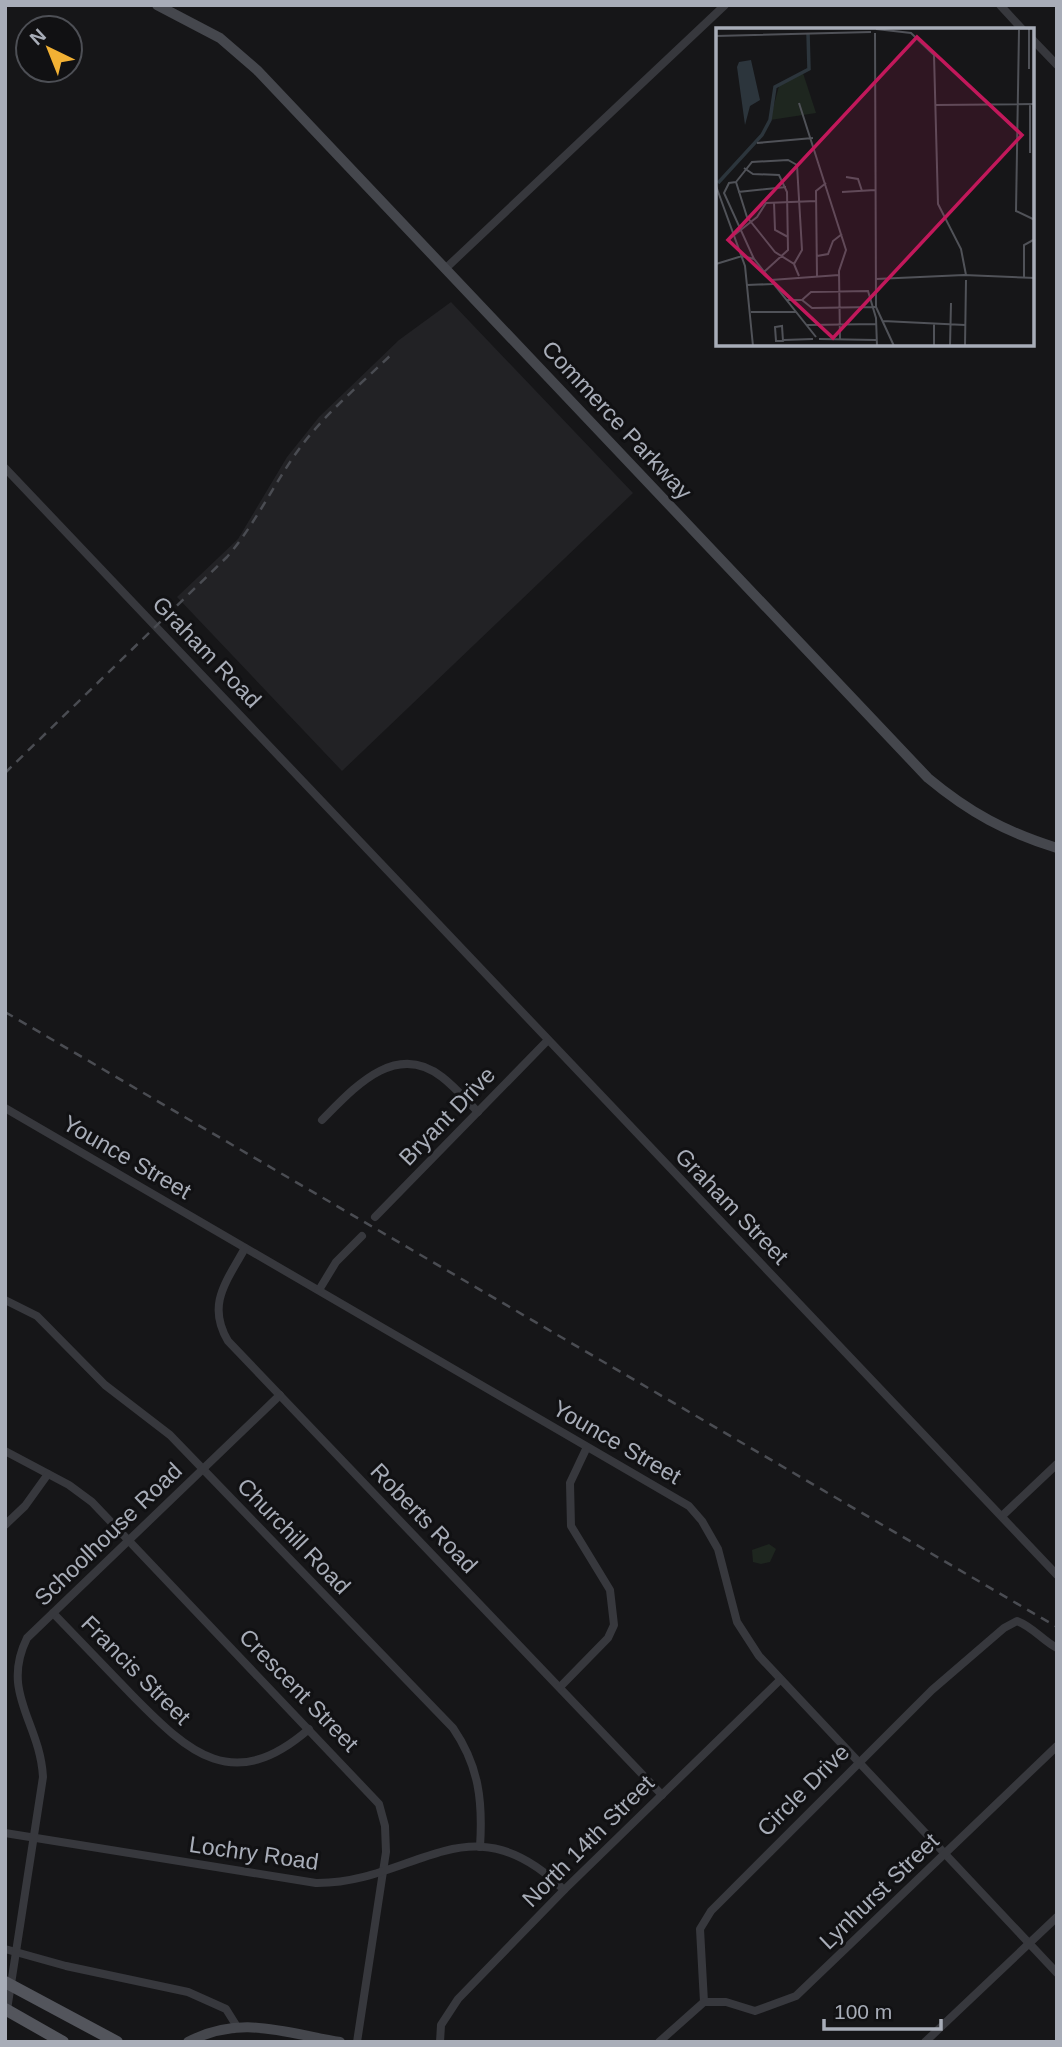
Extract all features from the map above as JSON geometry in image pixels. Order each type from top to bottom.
[{"type":"main road","points":[[8,1983],[117,2042]]},
{"type":"main road","points":[[6,2010],[64,2042]]},
{"type":"street","name":"Commerce Parkway","points":[[157,5],[220,38],[257,70],[928,778],[954,800],[997,827],[1057,848]]},
{"type":"street","points":[[445,269],[725,5]]},
{"type":"street","points":[[1000,5],[1021,28]]},
{"type":"street","points":[[1034,41],[1057,65]]},
{"type":"street","name":"Graham Road","points":[[5,468],[380,862]]},
{"type":"street","name":"Graham Street","points":[[380,862],[547,1041],[1057,1575]]},
{"type":"street","name":"Bryant Drive","points":[[375,1217],[547,1041]]},
{"type":"street","points":[[322,1120],[365,1077],[381,1068],[400,1065],[423,1067],[441,1076],[478,1112]]},
{"type":"street","name":"Younce Street","points":[[5,1108],[689,1506],[702,1521],[718,1549],[737,1622],[759,1656],[1057,1973]]},
{"type":"street","points":[[319,1290],[337,1262],[362,1236]]},
{"type":"street","name":"Roberts Road","points":[[245,1248],[222,1290],[218,1320],[228,1341],[662,1795]]},
{"type":"street","name":"Churchill Road","points":[[5,1300],[37,1316],[105,1385],[160,1425],[453,1728],[468,1752],[478,1777],[482,1811],[480,1847]]},
{"type":"street","name":"Schoolhouse Road","points":[[6,2010],[8,1983],[16,1953],[43,1777],[42,1755],[19,1699],[14,1675],[17,1657],[27,1638],[279,1395]]},
{"type":"street","points":[[560,1688],[608,1638],[614,1625],[610,1590],[571,1526],[570,1483],[587,1447]]},
{"type":"street","name":"Crescent Street","points":[[5,1451],[86,1498],[379,1804],[385,1826],[382,1869],[357,2042]]},
{"type":"street","points":[[1002,1516],[1057,1464]]},
{"type":"street","points":[[5,1525],[25,1506],[48,1474]]},
{"type":"street","name":"Francis Street","points":[[53,1614],[167,1731],[205,1756],[235,1761],[258,1758],[275,1753],[309,1729]]},
{"type":"street","name":"Circle Drive","points":[[705,2002],[700,1929],[711,1911],[859,1761],[932,1690],[1004,1628],[1017,1621],[1029,1625],[1044,1641],[1057,1648]]},
{"type":"street","name":"North 14th Street","points":[[440,2042],[441,2025],[458,1999],[564,1890],[780,1680]]},
{"type":"street","name":"Lynhurst Street","points":[[705,2002],[726,2002],[755,2011],[796,1996],[1057,1746]]},
{"type":"street","name":"Lochry Road","points":[[5,1833],[316,1883],[341,1882],[438,1851],[480,1847],[512,1853],[531,1862],[564,1890]]},
{"type":"street","points":[[925,2042],[1057,1917]]},
{"type":"street","points":[[5,1950],[188,1992],[226,2009],[236,2025]]},
{"type":"street","points":[[659,2042],[705,2002]]},
{"type":"street","points":[[188,2042],[205,2033],[236,2025],[340,2042]]},
{"type":"shaded area","points":[[451,302],[633,493],[342,771],[177,597],[238,539],[287,457],[319,417],[399,340]]},
{"type":"shaded area","points":[[769,1544],[776,1549],[770,1562],[753,1562],[752,1550]]},
{"type":"railway","points":[[5,773],[227,557],[248,530],[312,432],[394,352]]},
{"type":"railway","points":[[5,1012],[1057,1627]]}]
